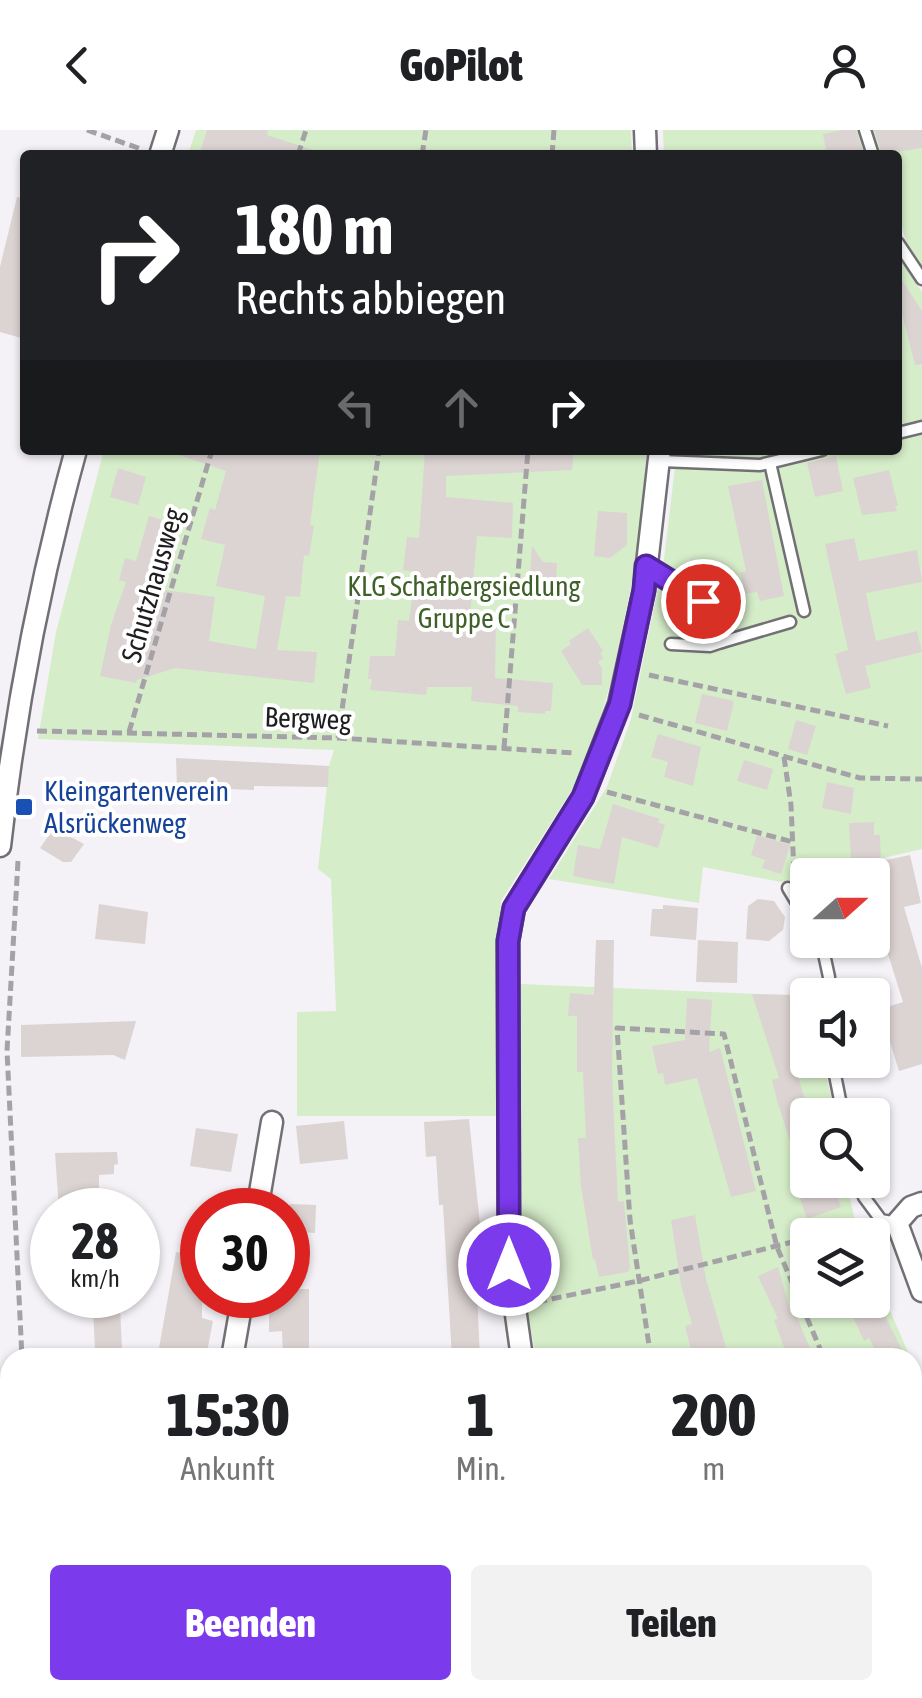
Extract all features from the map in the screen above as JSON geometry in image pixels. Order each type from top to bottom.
[{"type":"street","points":[[153,150],[168,130]]},
{"type":"street","points":[[10,846],[7,732],[75,455]]},
{"type":"street","points":[[521,1348],[509,1265],[508,941],[514,908],[587,786],[616,713],[646,566],[661,455]]},
{"type":"street","points":[[262,1188],[272,1122]]},
{"type":"street","points":[[922,1202],[897,1222],[922,1291]]},
{"type":"street","points":[[234,1348],[239,1318]]},
{"type":"lane","points":[[902,249],[922,279]]},
{"type":"lane","points":[[661,455],[760,466],[792,455]]},
{"type":"lane","points":[[770,463],[804,611]]},
{"type":"lane","points":[[646,566],[703,601],[722,642]]},
{"type":"lane","points":[[671,644],[710,646],[790,622]]},
{"type":"lane","points":[[865,1198],[881,1220],[897,1222]]},
{"type":"path","points":[[88,130],[145,150]]},
{"type":"path","name":"Schutzhausweg","points":[[130,732],[211,455]]},
{"type":"path","points":[[338,738],[378,455]]},
{"type":"path","points":[[504,748],[528,455]]},
{"type":"path","points":[[626,672],[704,684],[888,726]]},
{"type":"path","points":[[616,713],[653,717],[860,778],[922,779]]},
{"type":"path","name":"Bergweg","points":[[7,732],[338,738],[600,754]]},
{"type":"path","points":[[784,757],[793,842],[794,880],[788,888]]},
{"type":"path","points":[[587,786],[793,842]]},
{"type":"path","points":[[10,846],[7,1051],[22,1348]]},
{"type":"path","points":[[649,1348],[630,1220],[617,1028],[724,1034],[777,1247],[820,1348]]},
{"type":"path","points":[[538,1302],[790,1243]]},
{"type":"green space","points":[[196,130],[631,130],[632,150],[190,150]]},
{"type":"green space","points":[[663,130],[861,130],[866,150],[664,150]]},
{"type":"green space","points":[[872,130],[922,130],[922,270],[902,223],[902,150],[878,150]]},
{"type":"green space","points":[[902,262],[922,292],[922,849],[884,858],[790,858],[790,880],[781,882],[703,867],[699,903],[549,879],[607,787],[631,719],[664,559],[676,455],[902,455]]},
{"type":"green space","name":"KLG Schafbergsiedlung Gruppe C","points":[[103,455],[647,455],[636,564],[611,682],[587,759],[574,787],[501,901],[496,1116],[297,1116],[297,1012],[336,1011],[331,879],[318,869],[334,750],[38,739],[56,632]]},
{"type":"green space","points":[[521,984],[790,995],[790,1078],[827,1078],[831,1098],[790,1098],[790,1198],[850,1198],[854,1218],[790,1218],[790,1318],[890,1318],[890,1311],[906,1348],[534,1348],[514,1199]]},
{"type":"building","points":[[207,130],[268,130],[267,135],[313,150],[201,150]]},
{"type":"building","points":[[856,130],[862,150],[826,150],[823,134]]},
{"type":"building","points":[[874,130],[922,130],[922,148],[881,150]]},
{"type":"building","points":[[20,197],[20,338],[0,332],[0,267]]},
{"type":"building","points":[[902,280],[922,311],[922,364],[915,365],[902,314]]},
{"type":"building","points":[[179,455],[319,455],[309,556],[304,555],[300,597],[286,596],[277,650],[317,652],[314,683],[175,668],[136,683],[100,676],[126,582],[119,580],[125,558],[136,561],[149,516],[177,524],[158,589],[215,597],[209,641],[256,649],[265,596],[216,586],[225,545],[201,539],[210,508],[215,510],[226,471]]},
{"type":"building","points":[[425,455],[574,455],[572,470],[446,476],[446,497],[513,503],[512,538],[477,536],[470,618],[496,620],[495,678],[553,683],[551,711],[518,712],[518,706],[471,701],[472,687],[427,687],[426,695],[370,690],[370,656],[395,656],[398,620],[409,621],[415,572],[403,570],[407,537],[419,538]]},
{"type":"building","points":[[836,456],[843,491],[815,497],[807,463]]},
{"type":"building","points":[[118,468],[146,477],[138,505],[110,497]]},
{"type":"building","points":[[889,470],[897,511],[862,515],[853,478]]},
{"type":"building","points":[[762,480],[784,596],[760,601],[757,592],[745,594],[740,573],[746,571],[728,486]]},
{"type":"building","points":[[598,511],[627,513],[627,545],[610,558],[594,556]]},
{"type":"building","points":[[854,538],[859,561],[917,550],[922,582],[866,593],[876,641],[917,631],[922,652],[865,666],[871,688],[846,694],[835,654],[848,650],[825,544]]},
{"type":"building","points":[[532,546],[543,562],[557,563],[556,581],[563,592],[529,589]]},
{"type":"building","points":[[588,628],[603,651],[598,662],[602,685],[582,685],[561,651]]},
{"type":"building","points":[[702,694],[734,701],[727,731],[695,723]]},
{"type":"building","points":[[796,720],[816,726],[807,755],[788,749]]},
{"type":"building","points":[[658,734],[701,747],[693,786],[664,777],[668,762],[651,757]]},
{"type":"building","points":[[176,758],[329,766],[328,787],[177,787]]},
{"type":"building","points":[[744,760],[773,769],[767,790],[737,781]]},
{"type":"building","points":[[827,782],[854,788],[851,814],[822,808]]},
{"type":"building","points":[[613,804],[660,819],[658,822],[665,825],[658,848],[622,837],[614,884],[573,876],[578,845],[600,849]]},
{"type":"building","points":[[874,822],[874,835],[880,835],[881,858],[851,858],[849,823]]},
{"type":"building","points":[[54,828],[84,844],[71,862],[63,862],[40,848]]},
{"type":"building","points":[[757,835],[790,845],[781,874],[762,868],[765,860],[751,855]]},
{"type":"building","points":[[910,855],[921,903],[904,907],[922,968],[922,1064],[899,1071],[890,1042],[890,1006],[903,1002],[889,958],[890,859]]},
{"type":"building","points":[[758,899],[774,901],[785,917],[783,930],[769,941],[746,939],[748,906]]},
{"type":"building","points":[[99,904],[148,912],[145,944],[95,939]]},
{"type":"building","points":[[663,905],[698,908],[696,940],[650,936],[652,909],[663,909]]},
{"type":"building","points":[[596,940],[614,940],[615,1142],[618,1202],[624,1201],[630,1268],[628,1272],[599,1277],[581,1186],[578,1138],[586,1138],[583,1072],[577,1072],[577,1016],[568,1016],[570,993],[594,995]]},
{"type":"building","points":[[698,940],[738,942],[737,983],[696,982]]},
{"type":"building","points":[[752,994],[790,995],[790,1078],[799,1078],[804,1098],[790,1098],[790,1140],[772,1080],[779,1078]]},
{"type":"building","points":[[687,998],[712,1000],[709,1052],[720,1048],[756,1191],[731,1197],[697,1078],[665,1085],[663,1073],[658,1074],[652,1046],[685,1040]]},
{"type":"building","points":[[136,1021],[125,1060],[113,1055],[21,1057],[21,1025]]},
{"type":"building","points":[[469,1119],[483,1253],[481,1270],[476,1271],[480,1348],[451,1348],[443,1205],[439,1205],[436,1156],[426,1157],[424,1122]]},
{"type":"building","points":[[344,1121],[348,1159],[300,1164],[296,1126]]},
{"type":"building","points":[[196,1128],[238,1134],[231,1172],[190,1166]]},
{"type":"building","points":[[117,1152],[118,1164],[114,1165],[114,1174],[99,1175],[99,1188],[57,1188],[55,1153]]},
{"type":"building","points":[[800,1198],[838,1198],[841,1207],[807,1218]]},
{"type":"building","points":[[310,1205],[316,1205],[315,1233],[310,1233]]},
{"type":"building","points":[[695,1215],[706,1279],[726,1348],[690,1348],[685,1326],[692,1324],[681,1285],[671,1220]]},
{"type":"building","points":[[176,1252],[180,1253],[180,1318],[213,1321],[208,1348],[159,1348]]},
{"type":"building","points":[[778,1267],[790,1318],[797,1318],[810,1348],[784,1348],[774,1320],[778,1319],[758,1276]]},
{"type":"building","points":[[93,1318],[121,1318],[122,1348],[95,1348]]},
{"type":"building","points":[[269,1318],[309,1318],[309,1348],[283,1348],[282,1331],[269,1332]]},
{"type":"building","points":[[853,1318],[886,1318],[901,1348],[874,1348],[869,1338],[864,1341]]},
{"type":"place","name":"Kleingartenverein Alsrückenweg","points":[[24,807]]},
{"type":"route","points":[[509,1265],[508,941],[514,908],[583,797],[620,704],[646,566],[703,601]]}]
